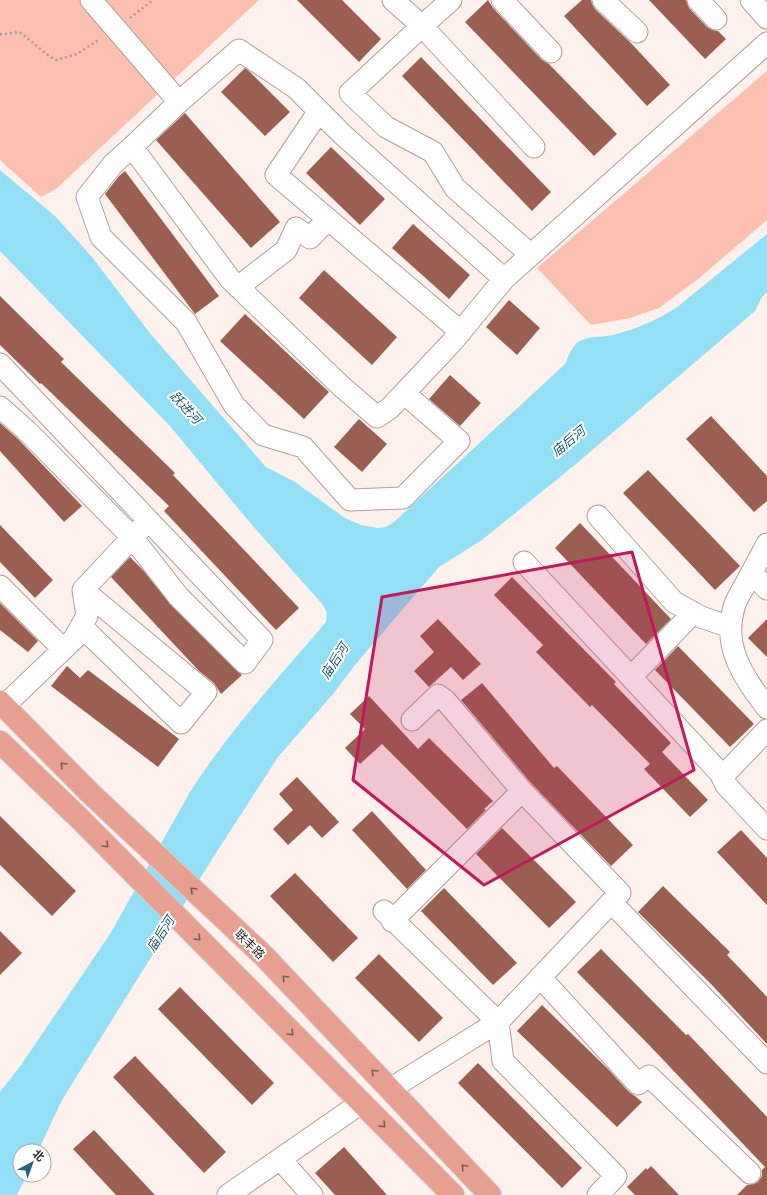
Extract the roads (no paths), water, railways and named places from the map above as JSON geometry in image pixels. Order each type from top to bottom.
[{"type":"main road","name":"联丰路","points":[[2,704],[90,793],[263,955],[490,1195]]},
{"type":"main road","points":[[0,742],[79,818],[453,1195]]},
{"type":"street","points":[[91,0],[179,102]]},
{"type":"street","points":[[393,0],[422,26],[534,147]]},
{"type":"street","points":[[451,0],[350,93],[386,127],[433,152],[455,188],[531,255]]},
{"type":"street","points":[[502,0],[552,52]]},
{"type":"street","points":[[603,0],[637,32]]},
{"type":"street","points":[[698,0],[716,19]]},
{"type":"street","points":[[751,0],[767,18]]},
{"type":"street","points":[[132,147],[230,280],[341,386],[377,417],[390,408],[461,332],[504,279],[767,43]]},
{"type":"street","points":[[404,393],[459,441],[403,498],[350,500],[303,447],[263,435],[234,405],[186,322],[101,237],[87,197],[112,164],[179,102],[239,50],[296,88],[342,134],[504,279]]},
{"type":"street","points":[[319,111],[276,175],[461,332]]},
{"type":"street","points":[[238,287],[286,250],[296,228],[310,238],[328,219]]},
{"type":"street","points":[[0,364],[262,640],[245,663],[178,596],[132,537],[26,430],[0,407]]},
{"type":"street","points":[[598,516],[674,602],[701,617],[730,627]]},
{"type":"street","points":[[83,590],[148,520]]},
{"type":"street","points":[[767,544],[735,604],[730,627],[731,643],[738,664],[751,687],[767,708]]},
{"type":"street","points":[[524,562],[720,773],[726,785],[767,829]]},
{"type":"street","points":[[752,573],[767,589]]},
{"type":"street","points":[[0,586],[63,649]]},
{"type":"street","points":[[2,704],[74,639],[87,616],[83,590]]},
{"type":"street","points":[[81,626],[181,723],[206,692],[83,590]]},
{"type":"street","points":[[630,677],[693,613]]},
{"type":"street","points":[[390,1089],[498,1022],[620,893],[522,791],[445,700],[438,695],[412,720]]},
{"type":"street","points":[[722,777],[767,730]]},
{"type":"street","points":[[522,791],[388,916],[498,1022],[503,1061],[616,1176],[598,1195]]},
{"type":"street","points":[[611,902],[767,1063]]},
{"type":"street","points":[[540,977],[638,1084],[649,1076],[750,1172]]},
{"type":"street","points":[[228,1195],[361,1103]]},
{"type":"street","points":[[280,1159],[312,1195]]},
{"type":"water","points":[[0,170],[55,216],[92,257],[149,332],[266,467],[295,482],[345,518],[361,525],[378,528],[386,527],[394,522],[565,364],[571,351],[577,343],[588,338],[609,336],[630,330],[646,324],[676,308],[767,234],[767,292],[762,297],[755,311],[576,464],[482,540],[439,567],[355,665],[333,694],[278,757],[216,853],[62,1100],[42,1143],[12,1143],[12,1183],[23,1183],[17,1195],[0,1195],[0,1092],[21,1065],[110,934],[190,792],[205,769],[255,705],[326,622],[327,613],[323,605],[252,525],[169,425],[0,251]]},
{"type":"water label","name":"跃进河","points":[[186,407]]},
{"type":"water label","name":"庙后河","points":[[568,441]]},
{"type":"water label","name":"庙后河","points":[[334,661]]},
{"type":"water label","name":"庙后河","points":[[160,934]]}]
